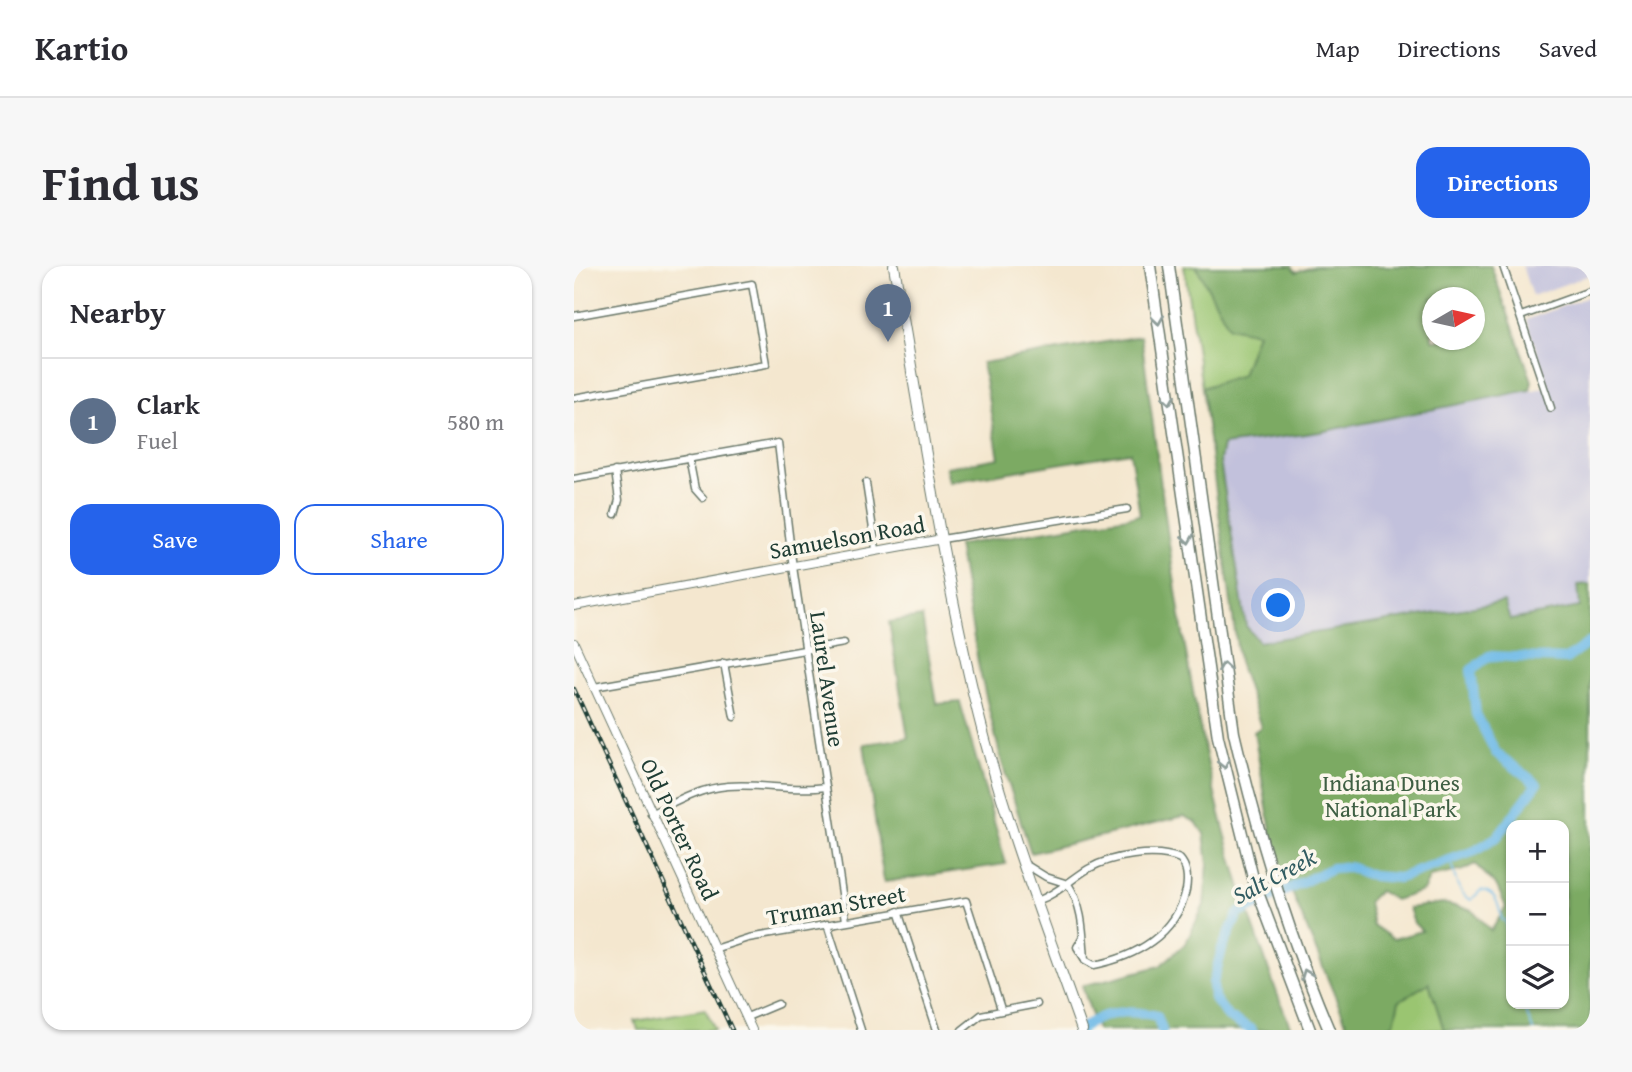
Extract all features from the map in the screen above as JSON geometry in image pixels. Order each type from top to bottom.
[{"type":"highway","points":[[1150,266],[1208,683],[1235,812],[1266,917],[1310,1030]]},
{"type":"highway","points":[[1169,266],[1225,680],[1252,806],[1272,876],[1284,916],[1329,1030]]},
{"type":"main road","points":[[894,266],[942,539],[978,713],[1023,863],[1082,1030]]},
{"type":"street","points":[[1503,266],[1551,408]]},
{"type":"street","points":[[574,316],[752,284],[766,364],[574,398]]},
{"type":"street","points":[[1521,316],[1590,291]]},
{"type":"street","name":"Laurel Avenue","points":[[690,458],[778,443],[793,566],[846,920]]},
{"type":"street","points":[[574,479],[690,458],[695,489],[703,498]]},
{"type":"street","points":[[615,471],[619,500],[615,513]]},
{"type":"street","points":[[866,483],[876,550]]},
{"type":"street","name":"Samuelson Road","points":[[574,606],[876,550],[1128,509]]},
{"type":"street","name":"Old Porter Road","points":[[574,643],[752,1030]]},
{"type":"street","points":[[594,687],[844,643]]},
{"type":"street","points":[[724,663],[734,718]]},
{"type":"street","points":[[651,814],[712,788],[734,785],[792,791],[826,787]]},
{"type":"street","points":[[1023,863],[1046,877],[1068,884],[1075,895],[1083,937],[1077,947],[1085,960],[1094,965],[1107,962],[1164,933],[1184,898],[1186,870],[1174,857],[1127,858],[1091,867],[1068,884],[1060,891],[1037,901]]},
{"type":"street","name":"Truman Street","points":[[714,949],[741,939],[966,901],[1001,1009]]},
{"type":"street","points":[[898,911],[937,1030]]},
{"type":"street","points":[[827,924],[861,1030]]},
{"type":"street","points":[[747,1017],[778,1004]]},
{"type":"street","points":[[962,1030],[981,1015],[1037,1004]]},
{"type":"shaded area","points":[[1522,266],[1590,266],[1590,275],[1532,296]]},
{"type":"shaded area","points":[[1590,296],[1590,584],[1578,586],[1580,607],[1509,620],[1503,602],[1259,642],[1246,626],[1220,461],[1223,445],[1320,432],[1549,387],[1526,320]]},
{"type":"green space","points":[[1184,266],[1196,266],[1215,296],[1257,333],[1242,375],[1202,388]]},
{"type":"green space","name":"Indiana Dunes National Park","points":[[1196,266],[1292,266],[1296,272],[1316,266],[1491,266],[1532,381],[1530,390],[1320,432],[1223,445],[1220,461],[1246,626],[1259,642],[1504,602],[1510,620],[1580,607],[1578,585],[1590,584],[1590,1030],[1444,1030],[1429,983],[1399,1001],[1394,1023],[1383,1030],[1349,1030],[1274,849],[1254,732],[1261,727],[1239,662],[1202,388],[1242,375],[1257,333],[1229,327]],"holes":[[[1475,864],[1497,886],[1506,907],[1491,931],[1472,910],[1442,903],[1409,908],[1414,923],[1422,931],[1393,939],[1373,925],[1368,902],[1379,891],[1395,900],[1423,891],[1430,877],[1463,870]]]},
{"type":"green space","points":[[1141,336],[1173,569],[1199,724],[1237,876],[1292,1030],[1097,1030],[1082,986],[1160,966],[1186,943],[1204,905],[1208,864],[1204,834],[1196,822],[1184,816],[1031,853],[1002,763],[979,668],[958,545],[1140,515],[1130,452],[949,482],[946,467],[999,458],[982,363]]},
{"type":"green space","points":[[922,617],[937,704],[960,702],[1006,864],[884,882],[864,744],[908,738],[889,622]]},
{"type":"green space","points":[[1429,982],[1444,1030],[1383,1030],[1394,1023],[1399,1001]]},
{"type":"green space","points":[[705,1009],[715,1030],[638,1030],[635,1021]]},
{"type":"waterway","name":"Salt Creek","points":[[1252,1030],[1228,1017],[1214,998],[1213,983],[1222,949],[1238,914],[1332,868],[1349,867],[1372,876],[1399,878],[1475,851],[1497,837],[1537,784],[1496,753],[1476,714],[1471,670],[1489,656],[1566,659],[1590,642]]},
{"type":"waterway","points":[[1450,860],[1457,883],[1466,897],[1471,900],[1481,890],[1494,897],[1502,920],[1506,921],[1509,946]]},
{"type":"waterway","points":[[1525,1009],[1533,1030]]},
{"type":"waterway","name":"Salt Creek","points":[[1079,1030],[1107,1015],[1125,1012],[1157,1016],[1162,1030]]},
{"type":"railway","points":[[574,689],[732,1030]]},
{"type":"place","name":"Clark","points":[[888,342]]}]
